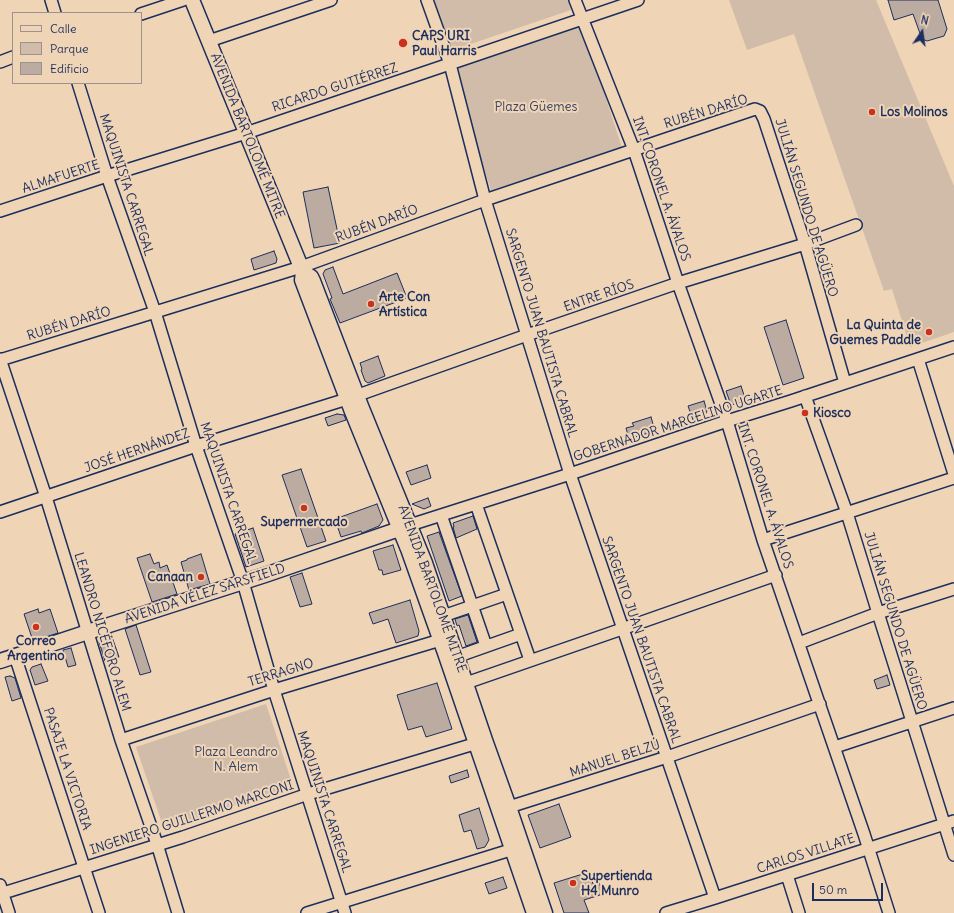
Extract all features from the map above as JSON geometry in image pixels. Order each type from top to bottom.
[{"type":"main road","name":"AVENIDA BARTOLOMÉ MITRE","points":[[192,0],[302,270],[311,277],[313,281],[352,397],[405,527],[425,563],[443,616],[445,638],[456,657],[466,683],[480,742],[509,807],[517,848],[534,913]]},
{"type":"main road","name":"AVENIDA BARTOLOMÉ MITRE","points":[[405,527],[408,549],[445,638],[517,848],[544,913]]},
{"type":"main road","name":"AVENIDA VÉLEZ SARSFIELD","points":[[0,661],[265,576],[405,527]]},
{"type":"street","points":[[51,0],[55,12]]},
{"type":"street","points":[[142,14],[183,0]]},
{"type":"street","points":[[209,40],[331,0]]},
{"type":"street","name":"SARGENTO JUAN BAUTISTA CABRAL","points":[[427,0],[450,64],[485,200],[570,474],[715,898]]},
{"type":"street","name":"INT. CORONEL A. ÁVALOS","points":[[575,0],[634,150],[678,283],[727,421],[763,540],[835,747],[889,913]]},
{"type":"street","name":"RICARDO GUTIÉRREZ","points":[[246,132],[638,0]]},
{"type":"street","points":[[0,62],[12,57]]},
{"type":"street","name":"MAQUINISTA CARREGAL","points":[[78,84],[155,312],[196,446],[243,582],[274,690],[343,908]]},
{"type":"street","name":"RUBÉN DARÍO","points":[[0,360],[155,312],[302,270],[485,200],[754,109],[760,111]]},
{"type":"street","name":"JULIÁN SEGUNDO DE AGÜERO","points":[[760,111],[764,119],[804,244],[845,383]]},
{"type":"street","name":"ALMAFUERTE","points":[[0,211],[246,132]]},
{"type":"street","name":"ENTRE RÍOS","points":[[352,397],[678,283],[804,244],[856,225]]},
{"type":"street","name":"GOBERNADOR MARCELINO UGARTE","points":[[405,527],[954,347]]},
{"type":"street","points":[[918,359],[954,474]]},
{"type":"street","name":"LEANDRO NICÉFORO ALEM","points":[[0,360],[46,497],[121,740],[157,844],[178,913]]},
{"type":"street","name":"JULIÁN SEGUNDO DE AGÜERO","points":[[805,396],[847,513],[912,722],[949,823],[954,855]]},
{"type":"street","name":"JOSÉ HERNÁNDEZ","points":[[0,512],[196,446],[352,397]]},
{"type":"street","points":[[763,540],[954,478]]},
{"type":"street","points":[[476,504],[530,660]]},
{"type":"street","points":[[441,515],[486,646]]},
{"type":"street","points":[[466,683],[776,575]]},
{"type":"street","points":[[799,642],[878,613],[954,589]]},
{"type":"street","points":[[443,616],[507,594]]},
{"type":"street","points":[[456,657],[521,634]]},
{"type":"street","name":"TERRAGNO","points":[[121,740],[274,690],[445,638]]},
{"type":"street","name":"PASAJE LA VICTORIA","points":[[16,656],[99,913]]},
{"type":"street","name":"MANUEL BELZÚ","points":[[509,807],[667,757],[820,704]]},
{"type":"street","points":[[835,747],[954,708]]},
{"type":"street","name":"INGENIERO GUILLERMO MARCONI","points":[[1,891],[84,868],[183,837],[308,794],[480,742]]},
{"type":"street","name":"CARLOS VILLATE","points":[[666,913],[949,823]]},
{"type":"street","points":[[307,913],[343,908],[517,848]]},
{"type":"street","points":[[787,875],[799,913]]},
{"type":"street","points":[[1,891],[9,913]]},
{"type":"green space","points":[[430,0],[568,0],[571,10],[447,52]]},
{"type":"green space","name":"Los Molinos","points":[[729,0],[876,0],[954,186],[954,332],[910,347],[892,289],[884,291],[794,34],[747,50]]},
{"type":"green space","name":"Plaza Güemes","points":[[582,24],[622,148],[491,190],[450,66]]},
{"type":"green space","name":"Plaza Leandro N. Alem","points":[[266,704],[293,786],[164,829],[136,747]]},
{"type":"building","points":[[888,0],[938,0],[947,29],[944,36],[927,41],[922,39],[913,14],[894,20]]},
{"type":"building","points":[[328,187],[340,243],[314,248],[303,192]]},
{"type":"building","points":[[274,251],[277,259],[276,263],[254,270],[251,259]]},
{"type":"building","points":[[333,267],[343,294],[397,273],[407,298],[340,323],[330,299],[332,298],[323,274],[325,270]]},
{"type":"building","points":[[786,320],[804,378],[783,385],[764,327]]},
{"type":"building","points":[[378,356],[385,376],[368,383],[365,381],[360,363]]},
{"type":"building","points":[[741,386],[746,401],[731,405],[726,391]]},
{"type":"building","points":[[704,401],[707,411],[704,417],[693,420],[688,406]]},
{"type":"building","points":[[337,414],[344,415],[346,420],[328,426],[325,418]]},
{"type":"building","points":[[651,417],[655,431],[629,439],[626,428],[634,426],[632,423]]},
{"type":"building","points":[[427,465],[431,478],[411,485],[406,472]]},
{"type":"building","name":"Supermercado","points":[[301,469],[326,541],[307,547],[282,475]]},
{"type":"building","points":[[428,498],[431,506],[424,509],[412,504]]},
{"type":"building","points":[[377,504],[383,520],[379,526],[362,533],[361,531],[341,537],[335,519]]},
{"type":"building","points":[[473,516],[477,529],[456,538],[453,523]]},
{"type":"building","points":[[253,528],[264,561],[246,567],[235,534]]},
{"type":"building","points":[[439,532],[462,596],[449,601],[427,536]]},
{"type":"building","points":[[393,545],[401,570],[383,575],[382,570],[379,570],[373,551]]},
{"type":"building","points":[[150,554],[154,564],[159,562],[160,568],[167,565],[177,594],[152,602],[137,558]]},
{"type":"building","name":"Canaan","points":[[201,554],[210,584],[189,590],[181,562]]},
{"type":"building","points":[[302,573],[312,604],[300,607],[290,577]]},
{"type":"building","points":[[410,600],[419,631],[418,636],[396,643],[388,619],[373,624],[369,613]]},
{"type":"building","points":[[38,609],[39,613],[50,609],[58,633],[33,641],[24,614]]},
{"type":"building","points":[[468,615],[477,642],[466,646],[459,625],[457,626],[455,619]]},
{"type":"building","points":[[136,625],[151,672],[140,675],[125,629]]},
{"type":"building","points":[[111,634],[119,657],[105,661],[99,642],[103,636]]},
{"type":"building","points":[[71,648],[76,665],[68,667],[63,650]]},
{"type":"building","points":[[41,664],[48,681],[35,685],[30,670],[32,667]]},
{"type":"building","points":[[887,675],[890,685],[877,689],[874,680]]},
{"type":"building","points":[[10,676],[15,678],[21,698],[12,701],[5,677]]},
{"type":"building","points":[[437,683],[452,729],[426,737],[422,726],[408,730],[397,695]]},
{"type":"building","points":[[467,770],[469,777],[451,783],[449,776]]},
{"type":"building","points":[[559,804],[571,837],[540,848],[528,815]]},
{"type":"building","points":[[479,808],[489,840],[485,847],[477,849],[471,830],[464,832],[459,815]]},
{"type":"building","points":[[589,872],[593,884],[599,882],[603,894],[584,900],[589,913],[564,913],[554,883]]},
{"type":"building","points":[[503,877],[507,888],[489,894],[485,883]]},
{"type":"place","name":"CAPS URI Paul Harris","points":[[403,43]]},
{"type":"place","name":"Los Molinos","points":[[872,112]]},
{"type":"place","name":"Arte Con Artística","points":[[371,304]]},
{"type":"place","name":"La Quinta de Guemes Paddle","points":[[929,332]]},
{"type":"place","name":"Kiosco","points":[[805,413]]},
{"type":"place","name":"Supermercado","points":[[304,508]]},
{"type":"place","name":"Canaan","points":[[201,577]]},
{"type":"place","name":"Correo Argentino","points":[[36,627]]},
{"type":"place","name":"Supertienda H4 Munro","points":[[573,883]]}]
